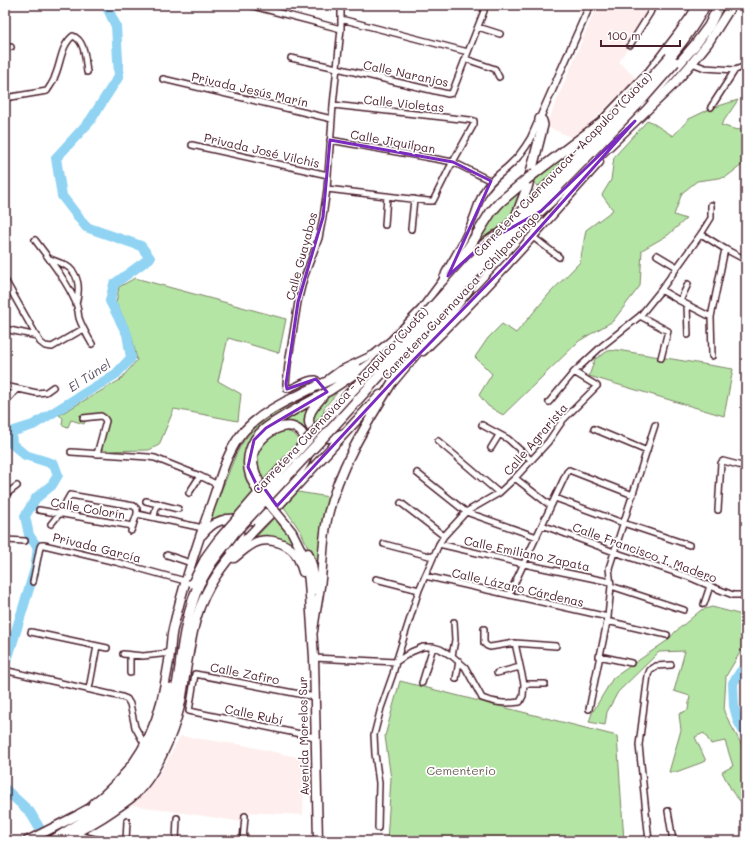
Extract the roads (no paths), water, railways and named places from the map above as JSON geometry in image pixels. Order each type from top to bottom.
[{"type":"highway","points":[[445,291],[459,263],[491,212],[500,202],[526,180],[602,122],[650,72],[692,16],[698,5]]},
{"type":"highway","name":"Carretera Cuernavaca - Acapulco (Cuota)","points":[[52,841],[71,833],[125,794],[151,762],[170,721],[174,704],[185,632],[188,596],[199,570],[207,556],[228,529],[350,394],[421,320],[469,266],[654,75],[685,39],[699,18],[705,5]]},
{"type":"highway","name":"Carretera Cuernavaca - Acapulco (Cuota)","points":[[80,814],[108,798],[123,787],[150,750],[164,718],[178,638],[186,614],[203,576],[234,533],[477,270],[645,96],[691,43],[705,24],[714,5]]},
{"type":"highway","points":[[540,119],[543,125],[528,188],[513,223],[540,193],[572,164],[623,125],[641,108],[695,45],[709,26],[719,5]]},
{"type":"highway","points":[[393,381],[468,290]]},
{"type":"main road","name":"Carretera Cuernavaca - Chilpancingo","points":[[258,486],[249,474],[248,460],[251,447],[258,435],[266,428],[328,392],[400,346],[418,330],[432,313],[445,291],[470,258],[483,244],[541,210],[674,84],[708,43],[732,5]]},
{"type":"main road","name":"Carretera Cuernavaca - Chilpancingo","points":[[313,631],[324,537],[333,499],[359,436],[393,381],[490,283],[533,237],[635,120]]},
{"type":"main road","points":[[444,278],[445,291]]},
{"type":"main road","points":[[27,841],[80,814],[116,784],[132,766],[145,745],[152,731],[161,702],[173,631],[185,581],[218,484],[237,440],[253,422],[269,410],[321,384],[378,359]]},
{"type":"main road","points":[[216,576],[234,552],[393,381]]},
{"type":"main road","points":[[328,392],[311,412],[309,419],[312,431],[317,435],[328,438],[336,437],[347,432]]},
{"type":"main road","points":[[199,540],[213,524],[219,521],[244,519],[254,520],[269,508],[301,470],[305,463],[308,450],[307,442],[301,432],[296,428],[283,426],[270,432],[258,444],[253,456],[253,462],[258,486],[286,521],[300,537],[312,564],[317,599]]},
{"type":"main road","points":[[59,841],[71,833],[105,816],[132,798],[157,765],[176,721],[181,704],[193,626],[198,610],[203,598],[239,535],[236,525],[231,521],[226,520]]},
{"type":"main road","points":[[286,521],[297,541],[307,567],[310,608]]},
{"type":"main road","points":[[224,566],[252,544],[260,541],[272,541],[284,545],[294,552],[301,564],[305,579],[313,631]]},
{"type":"main road","name":"Avenida Morelos Sur","points":[[313,631],[318,841]]},
{"type":"street","points":[[249,5],[341,29]]},
{"type":"street","name":"Calle Guayabos","points":[[321,384],[316,379],[310,378],[292,388],[287,389],[286,384],[298,302],[304,278],[319,238],[323,217],[327,188],[333,105],[341,29],[341,5]]},
{"type":"street","name":"Calle Naranjos","points":[[337,68],[448,94],[452,93],[484,11],[484,6],[481,5]]},
{"type":"street","points":[[321,384],[340,370],[374,354],[385,345],[421,309],[444,278],[445,273],[473,221],[483,193],[491,181],[518,157],[531,138],[590,5]]},
{"type":"street","points":[[630,45],[653,5]]},
{"type":"street","points":[[341,18],[468,52]]},
{"type":"street","points":[[478,27],[500,34]]},
{"type":"street","points":[[5,98],[47,90],[55,78],[65,46],[69,39],[74,36],[78,38],[82,44],[87,72]]},
{"type":"street","points":[[5,49],[11,47]]},
{"type":"street","points":[[291,58],[337,68]]},
{"type":"street","points":[[466,59],[495,69],[499,77]]},
{"type":"street","points":[[692,63],[705,68],[735,70],[745,67]]},
{"type":"street","points":[[711,107],[735,70]]},
{"type":"street","name":"Privada Jesús Marín","points":[[163,79],[332,119]]},
{"type":"street","name":"Calle Violetas","points":[[333,105],[474,121],[474,124],[453,162]]},
{"type":"street","name":"Calle Jiquilpan","points":[[330,140],[453,162],[491,181]]},
{"type":"street","name":"Privada José Vilchis","points":[[192,145],[328,175]]},
{"type":"street","points":[[327,188],[433,201],[453,162]]},
{"type":"street","points":[[385,225],[387,196]]},
{"type":"street","points":[[411,229],[414,199]]},
{"type":"street","points":[[549,402],[574,372],[602,346],[640,316],[661,290],[712,218],[711,205]]},
{"type":"street","points":[[701,234],[746,260]]},
{"type":"street","points":[[533,237],[559,257]]},
{"type":"street","points":[[35,240],[68,286],[76,304],[83,329],[92,344]]},
{"type":"street","points":[[712,356],[711,316],[725,249]]},
{"type":"street","points":[[657,255],[676,268]]},
{"type":"street","points":[[50,259],[65,265],[74,272],[78,282],[78,296],[76,304]]},
{"type":"street","points":[[5,280],[40,342],[45,346],[52,347],[83,329]]},
{"type":"street","points":[[680,301],[688,284]]},
{"type":"street","points":[[661,290],[687,305],[711,316]]},
{"type":"street","points":[[687,305],[688,336]]},
{"type":"street","points":[[640,316],[668,331],[661,358]]},
{"type":"street","points":[[5,329],[37,336]]},
{"type":"street","name":"Calle Agrarista","points":[[378,828],[379,782],[374,736],[381,708],[419,590],[438,544],[466,512],[499,493],[515,478],[548,442],[563,420],[597,386],[574,372]]},
{"type":"street","points":[[5,386],[37,393],[46,392],[53,387]]},
{"type":"street","points":[[5,402],[17,389]]},
{"type":"street","points":[[83,418],[101,416],[106,421],[96,454]]},
{"type":"street","points":[[482,425],[508,439],[531,460]]},
{"type":"street","points":[[589,709],[607,619],[611,584],[609,568],[655,425]]},
{"type":"street","points":[[594,429],[647,451]]},
{"type":"street","points":[[491,448],[499,435]]},
{"type":"street","points":[[438,440],[499,493]]},
{"type":"street","points":[[71,452],[156,458],[218,484]]},
{"type":"street","points":[[718,510],[721,463],[723,461],[746,467]]},
{"type":"street","points":[[509,595],[569,470],[633,495]]},
{"type":"street","points":[[417,474],[466,512],[537,537]]},
{"type":"street","points":[[189,492],[200,476]]},
{"type":"street","points":[[515,478],[551,506]]},
{"type":"street","points":[[5,495],[17,486]]},
{"type":"street","points":[[51,524],[60,513],[70,495],[134,506],[137,511],[154,517],[203,528]]},
{"type":"street","points":[[555,498],[689,545]]},
{"type":"street","points":[[146,501],[178,509]]},
{"type":"street","points":[[154,517],[157,503]]},
{"type":"street","points":[[402,503],[444,536]]},
{"type":"street","name":"Calle Colorín","points":[[39,510],[60,513],[132,529],[137,511]]},
{"type":"street","name":"Calle Francisco I. Madero","points":[[542,525],[614,552],[689,577],[733,595],[744,593]]},
{"type":"street","points":[[5,540],[25,541]]},
{"type":"street","name":"Privada García","points":[[33,582],[40,547],[44,544],[185,581]]},
{"type":"street","points":[[384,544],[433,557]]},
{"type":"street","name":"Calle Emiliano Zapata","points":[[438,544],[611,584],[684,610]]},
{"type":"street","points":[[167,556],[191,563]]},
{"type":"street","name":"Calle Lázaro Cárdenas","points":[[425,576],[509,595],[667,635]]},
{"type":"street","points":[[376,579],[419,590]]},
{"type":"street","points":[[704,604],[710,586]]},
{"type":"street","points":[[452,656],[455,640],[454,622]]},
{"type":"street","points":[[484,629],[484,643],[486,646],[490,647],[515,643],[556,646]]},
{"type":"street","points":[[31,632],[107,648]]},
{"type":"street","points":[[314,658],[396,662],[411,652],[423,647],[433,647],[452,656],[465,667],[482,698],[495,703],[508,704],[520,702],[523,696],[524,684],[515,643]]},
{"type":"street","points":[[88,690],[97,646]]},
{"type":"street","points":[[422,683],[433,647]]},
{"type":"street","points":[[123,654],[149,655],[170,653]]},
{"type":"street","points":[[130,655],[130,673]]},
{"type":"street","points":[[599,656],[631,663]]},
{"type":"street","points":[[456,679],[459,661]]},
{"type":"street","points":[[649,841],[639,745],[648,675],[650,670],[656,666],[671,665]]},
{"type":"street","points":[[497,673],[520,667]]},
{"type":"street","points":[[8,671],[127,699],[130,704],[135,727],[145,745]]},
{"type":"street","name":"Calle Zafiro","points":[[189,711],[195,674],[315,697]]},
{"type":"street","points":[[524,684],[545,684]]},
{"type":"street","name":"Calle Rubí","points":[[189,711],[315,737]]},
{"type":"street","points":[[668,811],[673,841]]},
{"type":"street","points":[[243,841],[245,816]]},
{"type":"street","points":[[176,841],[177,818]]},
{"type":"street","points":[[126,841],[127,821]]},
{"type":"street","points":[[71,833],[103,841]]},
{"type":"waterway","name":"El Túnel","points":[[5,663],[35,569],[38,548],[29,535],[25,516],[36,498],[52,485],[58,475],[54,464],[25,455],[12,444],[11,432],[33,425],[116,374],[131,358],[127,334],[110,301],[114,284],[150,258],[141,246],[86,227],[62,196],[56,158],[90,121],[119,76],[116,26],[106,5]]},
{"type":"waterway","points":[[746,671],[741,671],[733,683],[734,706],[738,721],[746,736]]},
{"type":"waterway","name":"El Túnel","points":[[5,789],[30,812],[47,841]]},
{"type":"tunnel","points":[[468,290],[483,267]]},
{"type":"park label","name":"Cementerio","points":[[461,770]]}]
